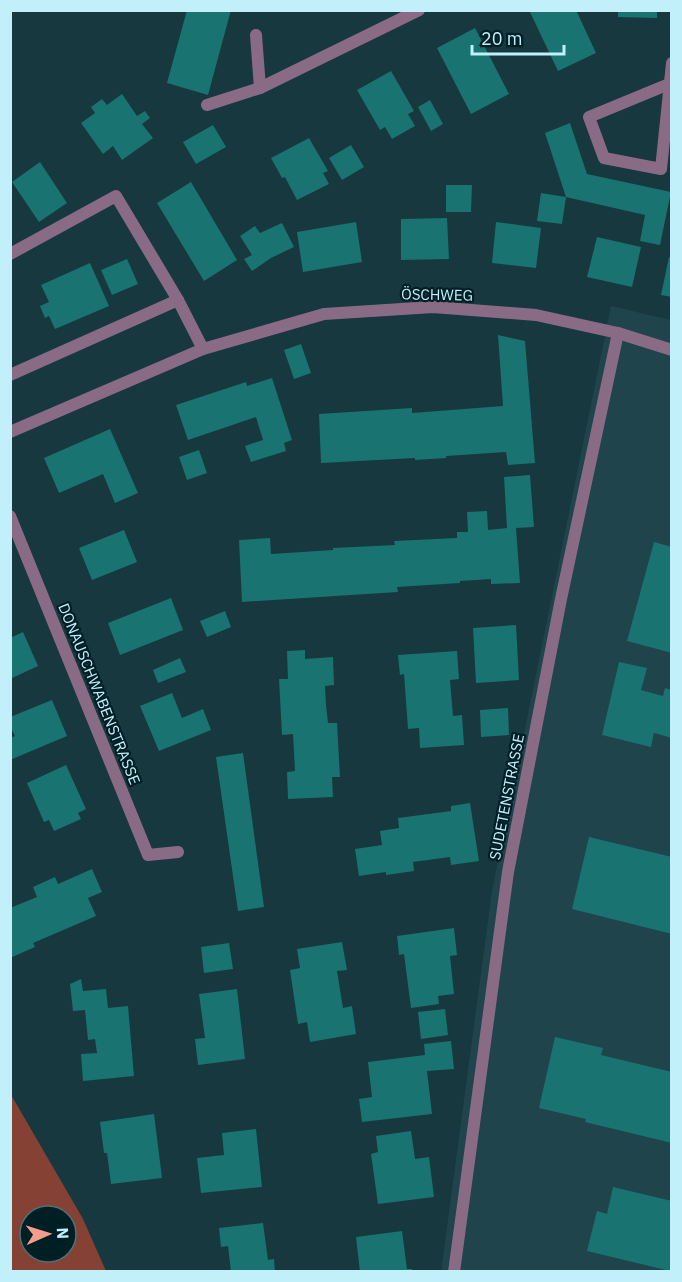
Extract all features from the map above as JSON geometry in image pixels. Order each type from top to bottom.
[{"type":"street","points":[[207,105],[260,88],[419,10]]},
{"type":"street","points":[[256,35],[260,88]]},
{"type":"street","points":[[669,84],[589,117],[604,158],[661,170],[672,63]]},
{"type":"street","points":[[10,254],[116,196],[178,300],[203,350]]},
{"type":"street","points":[[10,375],[178,300]]},
{"type":"street","name":"ÖSCHWEG","points":[[10,432],[203,350],[324,314],[433,307],[536,315],[618,333],[672,350]]},
{"type":"street","name":"SUDETENSTRASSE","points":[[454,1272],[508,872],[561,599],[618,333]]},
{"type":"street","name":"DONAUSCHWABENSTRASSE","points":[[10,516],[148,855],[178,852]]},
{"type":"shaded area","points":[[611,306],[671,320],[671,1271],[441,1272],[492,891]]},
{"type":"shaded area","points":[[10,1093],[74,1204],[18,1204],[18,1264],[78,1264],[78,1210],[106,1271],[13,1271],[10,1265]]},
{"type":"building","points":[[187,10],[231,10],[208,95],[167,83]]},
{"type":"building","points":[[529,10],[576,10],[596,53],[558,71]]},
{"type":"building","points":[[618,10],[657,10],[657,18],[618,17]]},
{"type":"building","points":[[475,28],[509,94],[471,114],[437,48]]},
{"type":"building","points":[[391,71],[414,111],[408,114],[415,126],[392,139],[385,127],[380,130],[357,90]]},
{"type":"building","points":[[122,94],[137,116],[145,111],[150,118],[142,124],[153,138],[122,160],[113,146],[103,154],[81,123],[95,113],[91,107],[102,99],[107,105]]},
{"type":"building","points":[[430,100],[443,124],[431,131],[418,107]]},
{"type":"building","points":[[570,123],[587,174],[671,192],[660,245],[640,241],[645,215],[566,197],[545,133]]},
{"type":"building","points":[[213,125],[226,147],[196,164],[183,142]]},
{"type":"building","points":[[309,138],[328,171],[323,173],[329,184],[297,200],[285,177],[282,178],[271,158]]},
{"type":"building","points":[[351,145],[364,167],[342,180],[329,158]]},
{"type":"building","points":[[40,162],[67,203],[39,222],[12,182]]},
{"type":"building","points":[[191,182],[237,260],[204,281],[157,203]]},
{"type":"building","points":[[446,185],[472,185],[471,212],[446,212]]},
{"type":"building","points":[[541,193],[566,197],[562,224],[537,221]]},
{"type":"building","points":[[447,218],[449,259],[401,260],[401,219]]},
{"type":"building","points":[[356,222],[362,262],[303,272],[297,232]]},
{"type":"building","points":[[496,222],[541,228],[536,268],[492,263]]},
{"type":"building","points":[[282,223],[294,247],[271,258],[252,271],[244,259],[252,255],[240,236],[255,226],[260,233]]},
{"type":"building","points":[[597,237],[641,247],[632,287],[587,277]]},
{"type":"building","points":[[669,257],[672,258],[672,297],[661,295]]},
{"type":"building","points":[[127,259],[138,284],[112,295],[101,270]]},
{"type":"building","points":[[90,263],[109,306],[55,329],[49,316],[45,318],[40,306],[49,302],[41,285]]},
{"type":"building","points":[[498,335],[525,341],[535,463],[508,465],[506,452],[415,460],[415,458],[321,463],[319,414],[412,408],[412,413],[503,406]]},
{"type":"building","points":[[301,344],[311,373],[294,379],[284,350]]},
{"type":"building","points":[[272,378],[292,440],[284,443],[286,451],[251,462],[245,446],[263,440],[256,417],[188,440],[176,405],[246,382],[247,386]]},
{"type":"building","points":[[110,429],[138,493],[115,503],[103,474],[59,493],[44,458]]},
{"type":"building","points":[[199,450],[207,473],[187,480],[179,457]]},
{"type":"building","points":[[530,475],[534,527],[516,528],[520,583],[491,584],[491,579],[460,581],[460,583],[397,587],[398,592],[242,602],[239,540],[270,538],[271,554],[395,545],[394,541],[457,538],[457,532],[468,532],[467,512],[487,511],[488,530],[507,528],[504,477]]},
{"type":"building","points":[[124,530],[137,562],[92,580],[79,548]]},
{"type":"building","points":[[654,542],[672,547],[672,653],[627,641]]},
{"type":"building","points":[[171,598],[183,630],[120,655],[108,623]]},
{"type":"building","points":[[225,611],[231,627],[207,637],[200,621]]},
{"type":"building","points":[[516,625],[519,680],[476,683],[473,628]]},
{"type":"building","points":[[23,632],[38,666],[10,679],[10,638]]},
{"type":"building","points":[[305,650],[305,659],[333,657],[334,685],[325,686],[326,705],[328,723],[337,723],[340,777],[332,777],[333,797],[288,799],[287,772],[295,771],[293,734],[282,735],[279,679],[288,679],[287,651]]},
{"type":"building","points":[[457,651],[459,679],[450,680],[453,716],[462,715],[464,745],[420,748],[419,728],[408,729],[404,674],[400,675],[398,655]]},
{"type":"building","points":[[180,658],[186,672],[158,683],[153,670]]},
{"type":"building","points":[[619,662],[647,668],[641,690],[663,696],[665,688],[672,690],[672,738],[654,733],[651,747],[602,735]]},
{"type":"building","points":[[172,693],[182,718],[203,709],[211,730],[159,751],[140,706]]},
{"type":"building","points":[[52,700],[67,736],[10,760],[10,738],[15,736],[10,726],[10,717]]},
{"type":"building","points":[[508,708],[509,735],[481,737],[480,710]]},
{"type":"building","points":[[243,753],[264,907],[238,911],[216,757]]},
{"type":"building","points":[[66,765],[86,809],[78,813],[81,819],[54,831],[49,820],[44,822],[27,783]]},
{"type":"building","points":[[470,803],[479,861],[451,865],[450,857],[413,862],[414,871],[359,876],[355,849],[382,845],[380,831],[399,828],[398,818],[451,811],[451,806]]},
{"type":"building","points":[[589,837],[672,857],[672,934],[572,909]]},
{"type":"building","points":[[92,869],[102,892],[88,898],[96,916],[33,943],[35,947],[10,958],[10,908],[37,897],[33,887],[55,877],[58,884]]},
{"type":"building","points":[[454,928],[457,955],[450,956],[454,994],[438,996],[439,1004],[411,1008],[404,954],[399,955],[397,936]]},
{"type":"building","points":[[342,942],[347,970],[337,971],[343,1008],[352,1006],[356,1034],[310,1042],[307,1022],[298,1024],[290,970],[300,968],[297,949]]},
{"type":"building","points":[[229,943],[233,969],[204,973],[201,947]]},
{"type":"building","points":[[81,979],[83,991],[106,989],[108,1008],[128,1006],[134,1076],[83,1081],[81,1054],[97,1053],[95,1039],[88,1040],[85,1010],[73,1011],[70,984]]},
{"type":"building","points":[[237,989],[245,1059],[198,1065],[195,1039],[205,1038],[199,994]]},
{"type":"building","points":[[445,1009],[448,1035],[421,1039],[418,1012]]},
{"type":"building","points":[[555,1037],[603,1048],[601,1055],[672,1072],[672,1143],[585,1122],[586,1119],[539,1108]]},
{"type":"building","points":[[451,1041],[454,1069],[427,1071],[432,1114],[362,1122],[359,1099],[372,1097],[368,1062],[425,1055],[424,1044]]},
{"type":"building","points":[[154,1114],[162,1178],[111,1184],[100,1122]]},
{"type":"building","points":[[256,1129],[262,1187],[201,1193],[197,1158],[224,1155],[222,1133]]},
{"type":"building","points":[[411,1131],[415,1159],[429,1157],[434,1197],[378,1204],[371,1154],[378,1152],[376,1136]]},
{"type":"building","points":[[613,1187],[672,1201],[672,1266],[670,1271],[587,1251],[597,1211],[607,1214]]},
{"type":"building","points":[[263,1223],[268,1260],[274,1259],[275,1272],[231,1272],[228,1246],[221,1247],[219,1228]]},
{"type":"building","points":[[402,1231],[407,1269],[412,1269],[412,1272],[360,1272],[356,1237]]}]
